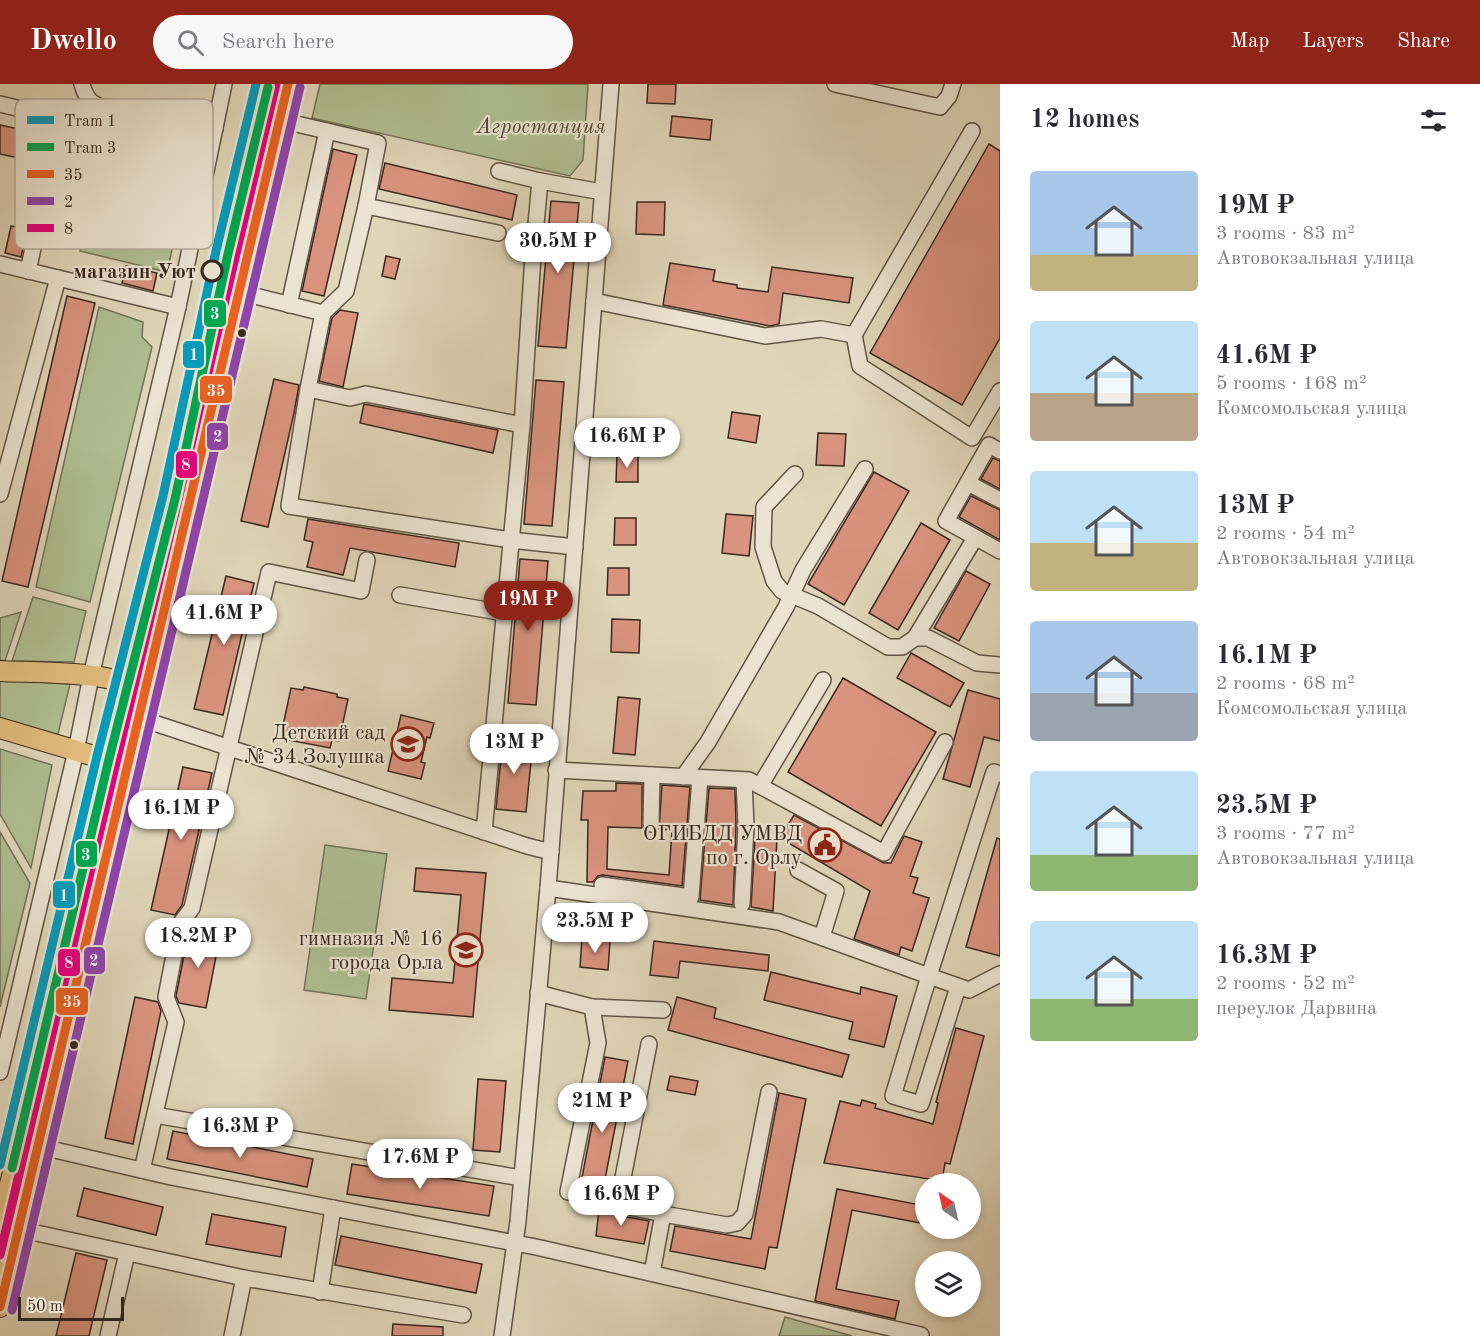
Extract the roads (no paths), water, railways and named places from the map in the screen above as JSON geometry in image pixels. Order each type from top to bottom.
[{"type":"main road","points":[[29,1144],[111,761],[268,84]]},
{"type":"main road","points":[[0,1307],[9,1227],[139,718],[288,84]]},
{"type":"main road","points":[[0,671],[91,676],[129,684],[143,698]]},
{"type":"main road","points":[[0,728],[111,761]]},
{"type":"street","points":[[82,84],[88,99]]},
{"type":"street","points":[[213,139],[224,84]]},
{"type":"street","points":[[502,1336],[521,1178],[548,888],[611,84]]},
{"type":"street","points":[[835,84],[940,107],[949,96],[953,84]]},
{"type":"street","points":[[0,104],[15,108]]},
{"type":"street","points":[[260,115],[378,143],[346,291],[323,313],[289,506],[511,540],[574,547]]},
{"type":"street","points":[[972,130],[854,335],[861,366],[972,438],[993,417],[1000,391]]},
{"type":"street","points":[[289,305],[327,132]]},
{"type":"street","points":[[498,171],[602,192]]},
{"type":"street","points":[[484,832],[522,425],[540,181]]},
{"type":"street","points":[[366,206],[498,233]]},
{"type":"street","points":[[28,271],[33,249]]},
{"type":"street","points":[[0,1072],[3,1048],[76,750],[91,676],[190,249]]},
{"type":"street","points":[[0,264],[178,307]]},
{"type":"street","points":[[0,494],[58,278]]},
{"type":"street","points":[[239,292],[323,313]]},
{"type":"street","points":[[594,301],[765,336],[821,329],[854,335]]},
{"type":"street","points":[[308,389],[350,398],[366,394],[522,425]]},
{"type":"street","points":[[1000,451],[989,445],[946,521],[1000,551]]},
{"type":"street","points":[[683,777],[708,742],[791,596],[803,570],[865,469]]},
{"type":"street","points":[[795,474],[764,507],[763,547],[774,581],[782,591],[818,606],[888,647],[902,647],[915,638],[975,538]]},
{"type":"street","points":[[968,483],[1000,500]]},
{"type":"street","points":[[142,1170],[176,1022],[166,997],[180,924],[192,908],[269,572],[361,591],[367,560]]},
{"type":"street","points":[[400,595],[504,613]]},
{"type":"street","points":[[915,638],[928,638],[977,663],[1000,665]]},
{"type":"street","points":[[760,786],[823,680]]},
{"type":"street","points":[[139,718],[550,852]]},
{"type":"street","points":[[556,770],[744,780],[760,786],[884,853],[945,742]]},
{"type":"street","points":[[958,987],[921,1104],[893,1096],[994,772],[1000,774]]},
{"type":"street","points":[[651,824],[652,775]]},
{"type":"street","points":[[602,885],[691,897],[700,778]]},
{"type":"street","points":[[742,904],[746,826],[744,780]]},
{"type":"street","points":[[798,870],[836,891],[822,937]]},
{"type":"street","points":[[548,888],[779,922],[969,990],[1000,974]]},
{"type":"street","points":[[537,993],[592,1007],[663,1010]]},
{"type":"street","points":[[568,1192],[598,1043],[592,1007]]},
{"type":"street","points":[[648,1044],[621,1188],[621,1198],[629,1207],[727,1225],[737,1223],[745,1214],[769,1092]]},
{"type":"street","points":[[155,1115],[521,1178]]},
{"type":"street","points":[[29,1144],[142,1170],[514,1242],[921,1335]]},
{"type":"street","points":[[320,1292],[333,1208]]},
{"type":"street","points":[[652,1273],[663,1214]]},
{"type":"street","points":[[9,1227],[244,1278],[463,1315]]},
{"type":"street","points":[[108,1336],[127,1253]]},
{"type":"street","points":[[232,1336],[244,1278]]},
{"type":"tram line","name":"1","points":[[0,1165],[97,756],[163,496],[216,251],[256,84]]},
{"type":"tram line","name":"3","points":[[12,1168],[109,759],[175,499],[228,254],[268,87]]},
{"type":"place","name":"магазин Уют","points":[[212,271]]},
{"type":"place","name":"Детский сад № 34 Золушка","points":[[408,744]]},
{"type":"place","name":"ОГИБДД УМВД по г. Орлу","points":[[825,845]]},
{"type":"place","name":"гимназия № 16 города Орла","points":[[466,950]]},
{"type":"park label","name":"Агростанция","points":[[541,126]]}]
